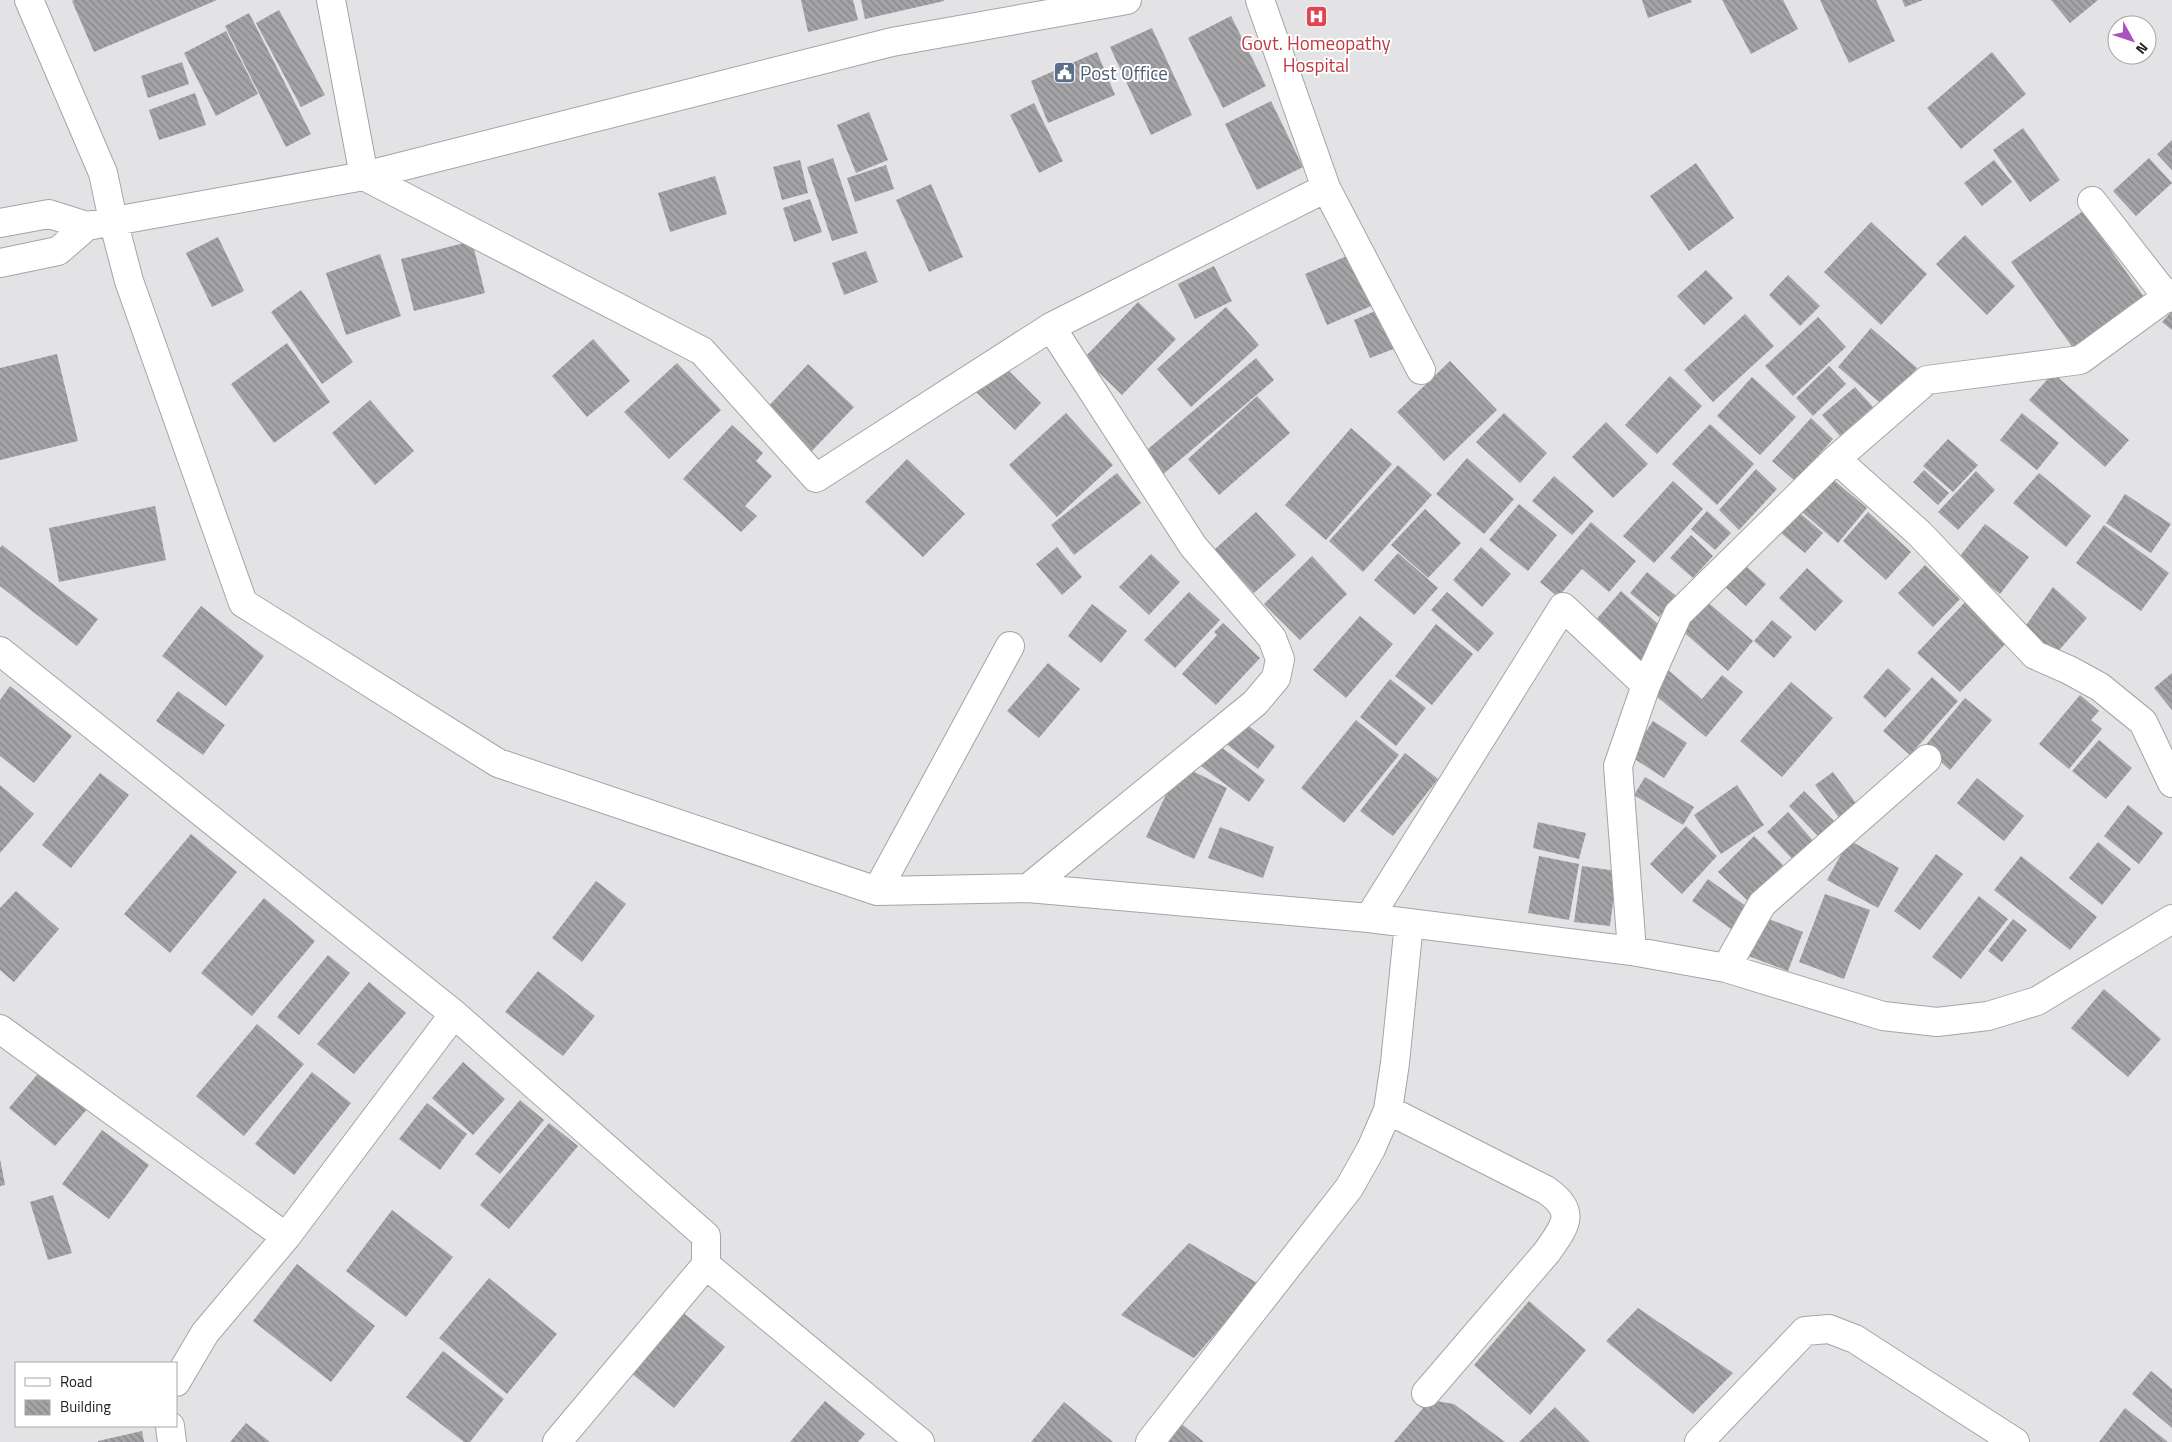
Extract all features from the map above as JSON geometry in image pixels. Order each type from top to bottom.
[{"type":"street","points":[[29,0],[103,173],[100,223],[129,281],[243,603],[498,763],[876,891],[1028,888],[1410,923],[1632,951],[1726,968],[1883,1016],[1938,1022],[1988,1016],[2037,1001],[2172,919]]},
{"type":"street","points":[[331,0],[364,176]]},
{"type":"street","points":[[0,222],[49,214],[100,223],[364,176],[892,42],[1127,0]]},
{"type":"street","points":[[1260,0],[1326,188],[1421,370]]},
{"type":"street","points":[[364,176],[702,351],[816,478],[1051,327],[1326,188]]},
{"type":"street","points":[[1632,951],[1618,766],[1646,686],[1678,614],[1836,459],[1927,380],[2080,360],[2170,295],[2092,201]]},
{"type":"street","points":[[0,263],[58,251],[100,223]]},
{"type":"street","points":[[1028,888],[1254,703],[1276,678],[1280,659],[1272,638],[1193,546],[1051,327]]},
{"type":"street","points":[[1836,459],[1920,534],[2035,655],[2069,670],[2100,687],[2143,722],[2172,784]]},
{"type":"street","points":[[1369,918],[1563,607],[1646,686]]},
{"type":"street","points":[[876,891],[1010,646]]},
{"type":"street","points":[[0,651],[454,1014],[706,1236],[706,1265],[557,1442]]},
{"type":"street","points":[[1726,968],[1762,904],[1927,759]]},
{"type":"street","points":[[1150,1442],[1349,1188],[1371,1149],[1388,1110],[1395,1064],[1410,923]]},
{"type":"street","points":[[178,1379],[205,1333],[286,1237],[454,1014]]},
{"type":"street","points":[[0,1029],[286,1237]]},
{"type":"street","points":[[1388,1110],[1546,1190],[1559,1199],[1564,1206],[1563,1228],[1547,1252],[1426,1393]]},
{"type":"street","points":[[706,1265],[920,1442]]},
{"type":"street","points":[[1699,1442],[1805,1331],[1829,1329],[1855,1339],[2015,1442]]},
{"type":"street","points":[[170,1427],[172,1442]]},
{"type":"building","points":[[217,0],[94,52],[72,1]]},
{"type":"building","points":[[801,0],[853,0],[858,20],[808,32]]},
{"type":"building","points":[[861,0],[944,0],[944,1],[865,19]]},
{"type":"building","points":[[1642,0],[1691,0],[1692,2],[1648,18]]},
{"type":"building","points":[[1722,0],[1783,0],[1798,29],[1751,54]]},
{"type":"building","points":[[1820,0],[1876,0],[1895,41],[1849,63]]},
{"type":"building","points":[[1902,0],[1923,0],[1905,7]]},
{"type":"building","points":[[2051,0],[2098,0],[2070,23]]},
{"type":"building","points":[[279,10],[325,95],[301,107],[256,23]]},
{"type":"building","points":[[249,13],[311,134],[286,147],[225,26]]},
{"type":"building","points":[[1231,16],[1266,86],[1223,108],[1188,38]]},
{"type":"building","points":[[1152,28],[1192,115],[1151,135],[1110,47]]},
{"type":"building","points":[[226,31],[258,94],[216,116],[184,53]]},
{"type":"building","points":[[1097,52],[1115,95],[1048,123],[1031,81]]},
{"type":"building","points":[[1992,52],[2026,94],[1961,149],[1927,108]]},
{"type":"building","points":[[182,62],[189,84],[148,98],[141,76]]},
{"type":"building","points":[[195,93],[206,125],[159,140],[149,110]]},
{"type":"building","points":[[1271,101],[1303,167],[1257,190],[1225,124]]},
{"type":"building","points":[[1034,103],[1063,161],[1039,173],[1010,115]]},
{"type":"building","points":[[869,112],[888,160],[856,173],[837,125]]},
{"type":"building","points":[[2023,128],[2060,180],[2030,202],[1993,150]]},
{"type":"building","points":[[2172,140],[2172,170],[2157,154]]},
{"type":"building","points":[[833,158],[858,233],[832,241],[807,167]]},
{"type":"building","points":[[2149,158],[2172,183],[2136,216],[2113,191]]},
{"type":"building","points":[[800,160],[808,193],[782,200],[773,167]]},
{"type":"building","points":[[1994,160],[2012,182],[1982,206],[1964,183]]},
{"type":"building","points":[[1696,163],[1734,218],[1689,251],[1650,196]]},
{"type":"building","points":[[886,165],[894,189],[855,202],[847,178]]},
{"type":"building","points":[[715,176],[727,214],[670,232],[658,193]]},
{"type":"building","points":[[931,184],[963,257],[929,272],[896,200]]},
{"type":"building","points":[[810,199],[822,232],[794,242],[783,208]]},
{"type":"building","points":[[2083,211],[2144,297],[2073,348],[2011,262]]},
{"type":"building","points":[[1871,222],[1927,274],[1881,325],[1824,272]]},
{"type":"building","points":[[1965,235],[2015,286],[1987,315],[1936,264]]},
{"type":"building","points":[[218,237],[244,291],[212,307],[186,253]]},
{"type":"building","points":[[472,241],[485,293],[414,311],[401,259]]},
{"type":"building","points":[[866,251],[878,282],[844,295],[832,263]]},
{"type":"building","points":[[1354,253],[1376,304],[1327,325],[1305,274]]},
{"type":"building","points":[[380,254],[401,316],[346,335],[326,273]]},
{"type":"building","points":[[1214,266],[1232,301],[1195,319],[1178,284]]},
{"type":"building","points":[[1706,270],[1733,298],[1704,325],[1677,296]]},
{"type":"building","points":[[1788,275],[1820,306],[1800,326],[1769,295]]},
{"type":"building","points":[[301,290],[353,362],[322,384],[271,312]]},
{"type":"building","points":[[1138,302],[1176,339],[1122,395],[1084,358]]},
{"type":"building","points":[[1226,307],[1259,345],[1191,407],[1157,369]]},
{"type":"building","points":[[1380,309],[1396,348],[1370,358],[1354,320]]},
{"type":"building","points":[[2172,311],[2172,330],[2162,322]]},
{"type":"building","points":[[1745,314],[1774,346],[1713,402],[1684,370]]},
{"type":"building","points":[[1818,317],[1846,347],[1793,396],[1765,366]]},
{"type":"building","points":[[1871,328],[1917,368],[1884,406],[1838,367]]},
{"type":"building","points":[[593,339],[630,381],[587,417],[552,376]]},
{"type":"building","points":[[287,343],[330,402],[274,443],[231,384]]},
{"type":"building","points":[[57,354],[78,441],[0,460],[0,368]]},
{"type":"building","points":[[1256,358],[1274,380],[1161,476],[1142,454]]},
{"type":"building","points":[[1450,361],[1497,410],[1444,461],[1397,412]]},
{"type":"building","points":[[677,363],[721,410],[669,459],[624,412]]},
{"type":"building","points":[[1001,363],[1041,403],[1015,430],[974,390]]},
{"type":"building","points":[[808,364],[854,407],[810,453],[765,410]]},
{"type":"building","points":[[1829,366],[1846,384],[1813,416],[1796,398]]},
{"type":"building","points":[[2053,373],[2129,440],[2105,467],[2029,400]]},
{"type":"building","points":[[1670,376],[1702,406],[1657,454],[1625,425]]},
{"type":"building","points":[[1752,377],[1796,417],[1760,455],[1717,416]]},
{"type":"building","points":[[1855,387],[1873,407],[1840,436],[1822,415]]},
{"type":"building","points":[[1257,396],[1290,433],[1219,495],[1188,459]]},
{"type":"building","points":[[370,400],[414,451],[375,485],[332,433]]},
{"type":"building","points":[[1066,413],[1113,465],[1057,517],[1009,465]]},
{"type":"building","points":[[1504,413],[1547,453],[1520,483],[1476,442]]},
{"type":"building","points":[[2022,413],[2059,443],[2037,470],[2000,440]]},
{"type":"building","points":[[1811,418],[1833,439],[1795,481],[1772,461]]},
{"type":"building","points":[[1606,422],[1648,464],[1613,498],[1572,457]]},
{"type":"building","points":[[1710,424],[1754,464],[1717,505],[1672,464]]},
{"type":"building","points":[[732,425],[763,453],[756,461],[772,476],[745,506],[757,516],[741,532],[683,479]]},
{"type":"building","points":[[1351,428],[1392,464],[1326,540],[1285,505]]},
{"type":"building","points":[[1948,439],[1978,465],[1953,492],[1923,466]]},
{"type":"building","points":[[1467,458],[1514,499],[1484,534],[1436,494]]},
{"type":"building","points":[[907,459],[965,514],[923,557],[865,502]]},
{"type":"building","points":[[1398,465],[1432,495],[1363,572],[1329,541]]},
{"type":"building","points":[[1756,469],[1777,489],[1739,530],[1719,510]]},
{"type":"building","points":[[1924,470],[1949,493],[1938,505],[1913,482]]},
{"type":"building","points":[[1976,471],[1995,490],[1958,530],[1938,512]]},
{"type":"building","points":[[1824,472],[1867,508],[1838,543],[1795,506]]},
{"type":"building","points":[[1117,473],[1141,503],[1074,555],[1051,525]]},
{"type":"building","points":[[2039,473],[2091,516],[2066,547],[2013,503]]},
{"type":"building","points":[[1554,476],[1594,511],[1572,535],[1532,501]]},
{"type":"building","points":[[1673,481],[1703,509],[1654,563],[1623,536]]},
{"type":"building","points":[[2125,494],[2171,524],[2151,553],[2106,523]]},
{"type":"building","points":[[1519,504],[1557,535],[1528,571],[1489,540]]},
{"type":"building","points":[[155,506],[166,560],[59,582],[49,528]]},
{"type":"building","points":[[1793,507],[1823,533],[1805,553],[1775,528]]},
{"type":"building","points":[[1425,509],[1461,543],[1428,578],[1391,545]]},
{"type":"building","points":[[1707,511],[1731,533],[1715,550],[1691,529]]},
{"type":"building","points":[[1256,512],[1296,555],[1254,593],[1214,550]]},
{"type":"building","points":[[1868,512],[1911,552],[1886,580],[1843,541]]},
{"type":"building","points":[[1591,522],[1636,561],[1609,592],[1582,569],[1558,597],[1540,582]]},
{"type":"building","points":[[1985,524],[2029,557],[2000,594],[1957,560]]},
{"type":"building","points":[[2104,525],[2169,573],[2141,611],[2076,563]]},
{"type":"building","points":[[1691,535],[1713,556],[1693,578],[1670,558]]},
{"type":"building","points":[[2,545],[98,619],[77,646],[0,586],[0,548]]},
{"type":"building","points":[[1057,547],[1082,577],[1062,595],[1036,564]]},
{"type":"building","points":[[1481,547],[1511,574],[1482,607],[1453,580]]},
{"type":"building","points":[[1398,553],[1438,588],[1414,615],[1374,580]]},
{"type":"building","points":[[1151,554],[1180,582],[1149,615],[1119,587]]},
{"type":"building","points":[[1312,556],[1347,594],[1300,640],[1264,604]]},
{"type":"building","points":[[1738,559],[1766,584],[1746,606],[1719,581]]},
{"type":"building","points":[[1925,565],[1960,599],[1933,627],[1898,593]]},
{"type":"building","points":[[1807,568],[1843,601],[1815,631],[1779,598]]},
{"type":"building","points":[[1647,572],[1676,596],[1659,617],[1630,593]]},
{"type":"building","points":[[2053,587],[2087,618],[2055,655],[2022,631]]},
{"type":"building","points":[[1621,591],[1666,631],[1640,660],[1595,621]]},
{"type":"building","points":[[1189,592],[1220,620],[1175,668],[1144,640]]},
{"type":"building","points":[[1447,592],[1494,633],[1478,652],[1431,610]]},
{"type":"building","points":[[1704,599],[1753,641],[1728,671],[1679,628]]},
{"type":"building","points":[[1968,599],[2010,639],[1960,692],[1917,653]]},
{"type":"building","points":[[1092,604],[1127,631],[1101,663],[1068,636]]},
{"type":"building","points":[[201,606],[264,656],[226,706],[162,656]]},
{"type":"building","points":[[1360,616],[1393,644],[1346,698],[1313,670]]},
{"type":"building","points":[[1772,620],[1792,637],[1774,658],[1754,641]]},
{"type":"building","points":[[1223,623],[1260,658],[1216,705],[1182,674],[1217,635],[1214,632]]},
{"type":"building","points":[[1436,624],[1473,654],[1432,705],[1395,676]]},
{"type":"building","points":[[1048,663],[1080,689],[1039,738],[1007,711]]},
{"type":"building","points":[[1888,668],[1911,689],[1885,718],[1863,697]]},
{"type":"building","points":[[1668,670],[1702,699],[1722,675],[1743,692],[1706,737],[1650,691]]},
{"type":"building","points":[[2172,673],[2172,710],[2154,688]]},
{"type":"building","points":[[1932,677],[1958,701],[1910,755],[1883,731]]},
{"type":"building","points":[[1390,679],[1426,708],[1396,746],[1360,717]]},
{"type":"building","points":[[1791,682],[1833,718],[1782,777],[1740,741]]},
{"type":"building","points":[[10,686],[72,736],[34,783],[0,756],[0,700]]},
{"type":"building","points":[[178,691],[225,725],[203,755],[156,721]]},
{"type":"building","points":[[2080,695],[2099,711],[2091,720],[2102,729],[2069,769],[2039,744]]},
{"type":"building","points":[[1965,698],[1992,720],[1950,770],[1924,747]]},
{"type":"building","points":[[1356,720],[1399,755],[1344,823],[1301,788]]},
{"type":"building","points":[[1242,721],[1275,746],[1258,769],[1225,743]]},
{"type":"building","points":[[1653,721],[1687,743],[1664,778],[1630,756]]},
{"type":"building","points":[[2099,740],[2132,768],[2106,799],[2072,771]]},
{"type":"building","points":[[1213,741],[1265,780],[1249,802],[1197,763]]},
{"type":"building","points":[[1405,753],[1438,779],[1393,836],[1360,811]]},
{"type":"building","points":[[1180,765],[1227,788],[1194,859],[1146,837]]},
{"type":"building","points":[[1833,772],[1858,806],[1840,819],[1815,785]]},
{"type":"building","points":[[100,773],[129,795],[71,868],[42,845]]},
{"type":"building","points":[[1645,777],[1694,807],[1683,825],[1634,795]]},
{"type":"building","points":[[1977,778],[2024,816],[2004,841],[1957,803]]},
{"type":"building","points":[[0,785],[34,814],[0,853]]},
{"type":"building","points":[[1737,785],[1764,825],[1721,854],[1694,815]]},
{"type":"building","points":[[1804,791],[1836,823],[1820,838],[1789,806]]},
{"type":"building","points":[[2128,805],[2163,833],[2139,864],[2104,836]]},
{"type":"building","points":[[1788,812],[1815,843],[1795,862],[1767,832]]},
{"type":"building","points":[[1538,822],[1586,833],[1579,859],[1533,848]]},
{"type":"building","points":[[1686,826],[1717,856],[1682,894],[1650,864]]},
{"type":"building","points":[[1220,827],[1274,847],[1263,878],[1208,858]]},
{"type":"building","points":[[191,834],[237,872],[170,953],[124,914]]},
{"type":"building","points":[[1754,836],[1783,865],[1748,901],[1718,872]]},
{"type":"building","points":[[1849,840],[1899,868],[1878,908],[1827,880]]},
{"type":"building","points":[[2098,842],[2131,869],[2102,905],[2069,878]]},
{"type":"building","points":[[1936,854],[1963,874],[1920,930],[1894,911]]},
{"type":"building","points":[[1539,856],[1579,864],[1569,920],[1528,913]]},
{"type":"building","points":[[2021,856],[2097,917],[2070,950],[1994,890]]},
{"type":"building","points":[[1582,866],[1617,871],[1610,926],[1574,922]]},
{"type":"building","points":[[1708,879],[1750,909],[1734,931],[1692,901]]},
{"type":"building","points":[[596,881],[626,904],[582,962],[552,938]]},
{"type":"building","points":[[16,891],[59,929],[14,982],[0,970],[0,908]]},
{"type":"building","points":[[1825,894],[1870,910],[1844,979],[1799,962]]},
{"type":"building","points":[[1979,896],[2008,919],[1961,979],[1932,957]]},
{"type":"building","points":[[264,898],[315,941],[252,1016],[201,973]]},
{"type":"building","points":[[1758,915],[1803,932],[1788,971],[1743,954]]},
{"type":"building","points":[[2013,919],[2027,930],[2002,962],[1988,951]]},
{"type":"building","points":[[328,955],[350,973],[299,1035],[277,1017]]},
{"type":"building","points":[[538,971],[595,1016],[563,1056],[505,1012]]},
{"type":"building","points":[[369,982],[406,1013],[354,1074],[317,1044]]},
{"type":"building","points":[[2104,989],[2161,1039],[2128,1077],[2071,1028]]},
{"type":"building","points":[[257,1024],[304,1064],[244,1136],[196,1096]]},
{"type":"building","points":[[463,1062],[505,1099],[473,1135],[432,1098]]},
{"type":"building","points":[[42,1069],[89,1107],[55,1146],[9,1108]]},
{"type":"building","points":[[312,1072],[351,1103],[294,1175],[255,1144]]},
{"type":"building","points":[[520,1100],[544,1120],[500,1174],[475,1154]]},
{"type":"building","points":[[427,1103],[467,1134],[440,1170],[399,1139]]},
{"type":"building","points":[[549,1123],[578,1146],[509,1229],[480,1205]]},
{"type":"building","points":[[102,1130],[149,1165],[109,1219],[62,1184]]},
{"type":"building","points":[[0,1159],[5,1185],[0,1186]]},
{"type":"building","points":[[53,1195],[72,1253],[48,1260],[30,1202]]},
{"type":"building","points":[[392,1210],[453,1257],[406,1317],[346,1271]]},
{"type":"building","points":[[1189,1243],[1259,1284],[1194,1358],[1121,1315]]},
{"type":"building","points":[[297,1264],[375,1326],[331,1382],[253,1321]]},
{"type":"building","points":[[489,1278],[557,1334],[507,1394],[439,1338]]},
{"type":"building","points":[[1529,1301],[1586,1350],[1530,1415],[1474,1365]]},
{"type":"building","points":[[1638,1308],[1733,1373],[1693,1414],[1606,1341]]},
{"type":"building","points":[[681,1311],[725,1347],[674,1408],[630,1372]]},
{"type":"building","points":[[443,1351],[504,1399],[470,1442],[464,1442],[406,1397]]},
{"type":"building","points":[[2151,1371],[2172,1389],[2172,1428],[2132,1394]]},
{"type":"building","points":[[1430,1400],[1454,1404],[1505,1442],[1394,1442]]},
{"type":"building","points":[[825,1401],[865,1434],[858,1442],[790,1442]]},
{"type":"building","points":[[1064,1402],[1113,1442],[1031,1442]]},
{"type":"building","points":[[1555,1407],[1590,1442],[1519,1442]]},
{"type":"building","points":[[2125,1408],[2168,1442],[2099,1442]]},
{"type":"building","points":[[1178,1421],[1204,1442],[1162,1442]]},
{"type":"building","points":[[246,1423],[270,1442],[230,1442]]},
{"type":"building","points":[[142,1431],[144,1442],[98,1442],[98,1441]]},
{"type":"place","name":"Govt. Homeopathy Hospital","points":[[1316,17]]},
{"type":"place","name":"Post Office","points":[[1064,73]]}]
